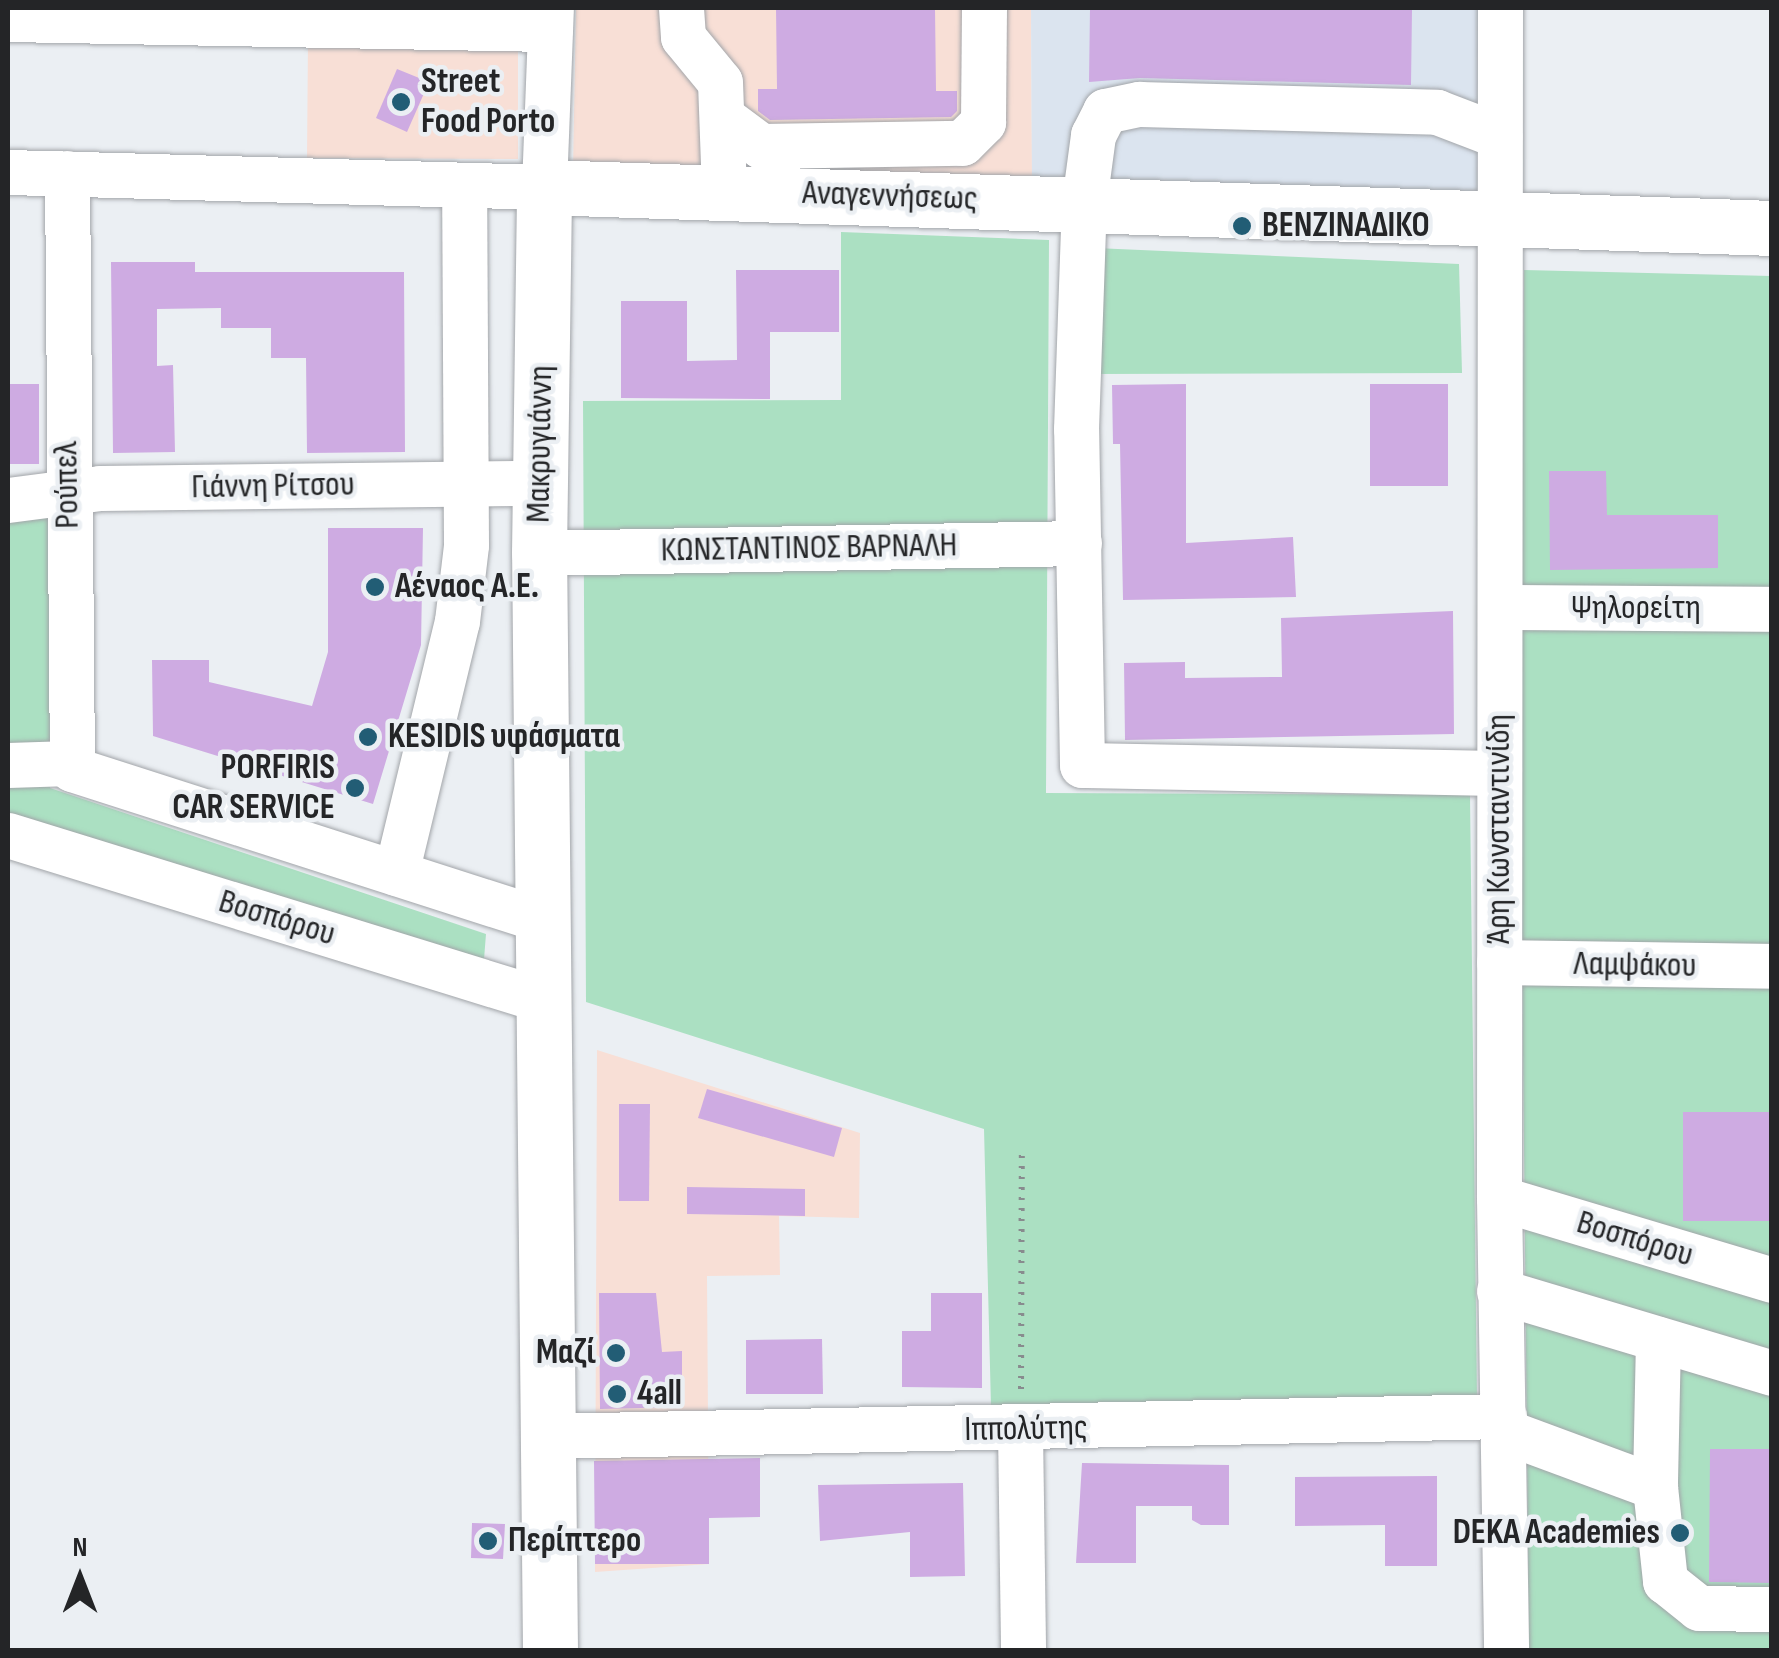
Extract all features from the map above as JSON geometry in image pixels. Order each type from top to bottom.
[{"type":"main road","name":"Αναγεννήσεως","points":[[544,187],[1084,202],[1772,228]]},
{"type":"main road","name":"Μακρυγιάννη","points":[[544,187],[539,553],[550,1650]]},
{"type":"street","points":[[681,8],[682,37],[720,82],[724,192]]},
{"type":"street","points":[[722,117],[761,146],[962,143],[983,122],[984,8]]},
{"type":"street","name":"Άρη Κωνσταντινίδη","points":[[1500,8],[1498,1198],[1506,1650]]},
{"type":"street","points":[[8,19],[551,18]]},
{"type":"street","name":"Μακρυγιάννη","points":[[544,187],[551,18]]},
{"type":"street","points":[[1499,773],[1082,765],[1078,273],[1095,125],[1124,104],[1436,112],[1500,136]]},
{"type":"street","name":"Αναγεννήσεως","points":[[8,172],[544,187]]},
{"type":"street","name":"Ρούπελ","points":[[67,173],[68,496],[83,772]]},
{"type":"street","points":[[396,873],[457,621],[466,484],[464,185]]},
{"type":"street","name":"Γιάννη Ρίτσου","points":[[8,500],[68,496],[100,488],[539,483]]},
{"type":"street","name":"ΚΩΝΣΤΑΝΤΙΝΟΣ ΒΑΡΝΑΛΗ","points":[[539,553],[1079,543]]},
{"type":"street","name":"Ψηλορείτη","points":[[1500,607],[1772,608]]},
{"type":"street","points":[[8,765],[83,772],[545,922]]},
{"type":"street","name":"Βοσπόρου","points":[[8,835],[546,1001]]},
{"type":"street","name":"Λαμψάκου","points":[[1499,962],[1772,966]]},
{"type":"street","name":"Βοσπόρου","points":[[1498,1198],[1772,1280]]},
{"type":"street","points":[[1499,1291],[1772,1372]]},
{"type":"street","points":[[1658,1339],[1655,1487],[1659,1567],[1674,1593],[1699,1608],[1772,1610]]},
{"type":"street","points":[[1504,1424],[1655,1487]]},
{"type":"street","name":"Ιππολύτης","points":[[549,1436],[1504,1424]]},
{"type":"street","points":[[1020,1430],[1022,1650]]},
{"type":"path","points":[[1020,1430],[1022,1150]]},
{"type":"shaded area","points":[[576,8],[1031,8],[1032,181],[573,170]]},
{"type":"shaded area","points":[[1031,8],[1482,8],[1479,197],[1032,181]]},
{"type":"shaded area","points":[[308,39],[518,40],[518,159],[307,158]]},
{"type":"shaded area","points":[[597,1050],[860,1133],[859,1218],[779,1216],[780,1275],[707,1276],[709,1564],[595,1572]]},
{"type":"green space","points":[[841,232],[1049,240],[1046,793],[1470,795],[1477,1400],[991,1407],[984,1129],[586,1002],[583,401],[841,400]]},
{"type":"green space","points":[[1095,248],[1459,264],[1462,373],[1093,374]]},
{"type":"green space","points":[[1524,270],[1771,276],[1771,1650],[1529,1650],[1520,745]]},
{"type":"green space","points":[[8,516],[50,516],[50,788],[486,934],[483,972],[8,820]]},
{"type":"building","points":[[776,8],[935,8],[936,91],[957,91],[957,111],[951,117],[770,120],[758,111],[758,89],[777,89]]},
{"type":"building","points":[[1090,8],[1412,10],[1411,85],[1140,78],[1089,82]]},
{"type":"building","points":[[397,69],[429,82],[407,132],[376,118]]},
{"type":"building","points":[[111,262],[195,262],[195,272],[404,272],[405,452],[307,453],[306,358],[271,358],[271,328],[221,328],[221,308],[157,309],[157,366],[173,365],[175,452],[113,453]]},
{"type":"building","points":[[736,270],[839,270],[839,332],[770,332],[770,399],[621,398],[621,301],[687,301],[687,361],[737,360]]},
{"type":"building","points":[[8,384],[39,384],[39,464],[8,464]]},
{"type":"building","points":[[1186,384],[1186,543],[1293,537],[1296,597],[1123,600],[1120,444],[1113,444],[1112,385]]},
{"type":"building","points":[[1370,384],[1448,384],[1448,486],[1370,486]]},
{"type":"building","points":[[1549,471],[1606,471],[1607,515],[1718,515],[1718,568],[1550,570]]},
{"type":"building","points":[[328,528],[423,528],[421,645],[373,804],[153,736],[152,660],[209,660],[209,682],[312,706],[328,652]]},
{"type":"building","points":[[1453,611],[1454,734],[1125,740],[1124,663],[1185,662],[1185,678],[1282,677],[1281,618]]},
{"type":"building","points":[[707,1089],[842,1128],[834,1157],[698,1118]]},
{"type":"building","points":[[619,1104],[650,1104],[649,1201],[619,1201]]},
{"type":"building","points":[[1683,1112],[1772,1112],[1772,1221],[1683,1221]]},
{"type":"building","points":[[687,1187],[805,1189],[805,1216],[687,1214]]},
{"type":"building","points":[[599,1293],[656,1293],[662,1352],[682,1351],[682,1407],[600,1409]]},
{"type":"building","points":[[931,1293],[982,1293],[982,1388],[902,1387],[902,1331],[931,1331]]},
{"type":"building","points":[[822,1339],[823,1394],[746,1394],[746,1340]]},
{"type":"building","points":[[1710,1449],[1772,1449],[1772,1583],[1709,1582]]},
{"type":"building","points":[[760,1458],[760,1517],[709,1518],[709,1564],[595,1564],[594,1461]]},
{"type":"building","points":[[1082,1463],[1229,1465],[1229,1525],[1201,1525],[1192,1520],[1192,1506],[1136,1506],[1136,1563],[1076,1563]]},
{"type":"building","points":[[1437,1476],[1437,1566],[1385,1566],[1385,1525],[1295,1526],[1295,1477]]},
{"type":"building","points":[[963,1483],[965,1576],[910,1577],[910,1532],[820,1541],[818,1485]]},
{"type":"building","name":"Περίπτερο","points":[[472,1523],[505,1524],[503,1559],[471,1558]]},
{"type":"place","name":"Street Food Porto","points":[[401,102]]},
{"type":"place","name":"ΒΕΝΖΙΝΑΔΙΚΟ","points":[[1242,226]]},
{"type":"place","name":"Αέναος Α.Ε.","points":[[375,587]]},
{"type":"place","name":"KESIDIS υφάσματα","points":[[368,737]]},
{"type":"place","name":"PORFIRIS CAR SERVICE","points":[[355,788]]},
{"type":"place","name":"Μαζί","points":[[616,1353]]},
{"type":"place","name":"4all","points":[[617,1394]]},
{"type":"place","name":"DEKA Academies","points":[[1680,1533]]},
{"type":"place","name":"Περίπτερο","points":[[488,1541]]}]
